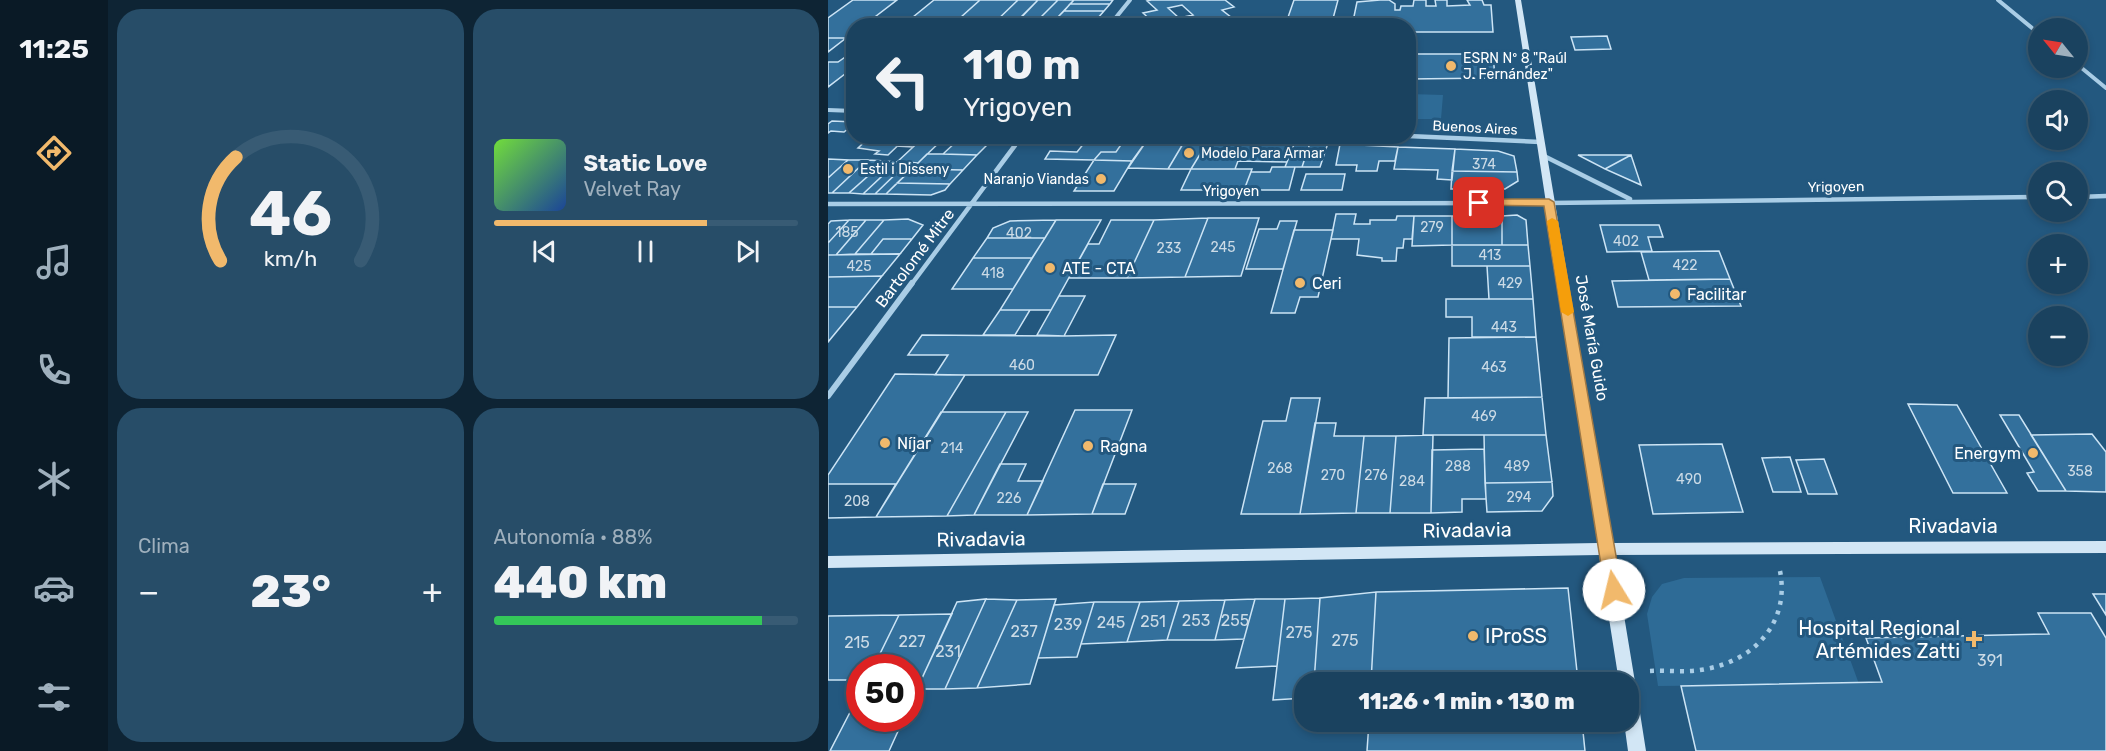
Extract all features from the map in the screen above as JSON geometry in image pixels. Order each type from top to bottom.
[{"type":"main road","name":"José María Guido","points":[[1518,0],[1626,672]]},
{"type":"main road","name":"Rivadavia","points":[[828,562],[1607,549],[2106,547]]},
{"type":"main road","points":[[1634,732],[1637,751]]},
{"type":"street","points":[[1115,18],[1130,0]]},
{"type":"street","points":[[1998,0],[2028,25]]},
{"type":"street","points":[[2088,73],[2106,88]]},
{"type":"street","points":[[828,110],[846,111]]},
{"type":"street","name":"Buenos Aires","points":[[1416,136],[1540,142]]},
{"type":"street","name":"Bartolomé Mitre","points":[[828,396],[1016,144]]},
{"type":"street","name":"Yrigoyen","points":[[1544,156],[1634,201]]},
{"type":"street","points":[[2088,197],[2106,196]]},
{"type":"street","name":"Yrigoyen","points":[[828,204],[1549,202],[2028,197]]},
{"type":"path","points":[[1639,676],[1710,669],[1743,656],[1768,634],[1782,612],[1785,585],[1773,548]]},
{"type":"shaded area","points":[[1416,94],[1443,95],[1441,119],[1416,119]]},
{"type":"shaded area","points":[[1820,577],[1859,684],[1658,686],[1647,614],[1652,597],[1662,584],[1684,578]]},
{"type":"building","points":[[853,0],[897,0],[873,18],[846,18],[846,38],[828,38],[828,18]]},
{"type":"building","points":[[934,0],[980,0],[960,18],[912,18]]},
{"type":"building","points":[[980,0],[1018,0],[999,18],[960,18]]},
{"type":"building","points":[[1018,0],[1038,0],[1021,18],[999,18]]},
{"type":"building","points":[[1038,0],[1058,0],[1040,18],[1020,18]]},
{"type":"building","points":[[1058,0],[1074,0],[1057,18],[1040,18]]},
{"type":"building","points":[[1074,0],[1113,0],[1110,4],[1070,4]]},
{"type":"building","points":[[1225,0],[1234,7],[1222,10],[1232,18],[1179,18],[1148,18],[1143,13],[1157,10],[1147,1]],"holes":[[[1182,5],[1193,15],[1179,18],[1168,8]]]},
{"type":"building","points":[[1294,0],[1338,0],[1333,18],[1288,18]]},
{"type":"building","points":[[1389,0],[1395,4],[1395,10],[1400,10],[1401,6],[1413,6],[1414,0],[1426,0],[1426,6],[1436,6],[1435,0],[1447,0],[1447,6],[1470,5],[1467,0],[1482,0],[1484,5],[1491,5],[1493,32],[1416,32],[1416,18],[1354,18],[1357,2]]},
{"type":"building","points":[[1070,4],[1110,4],[1104,11],[1064,11]]},
{"type":"building","points":[[1064,11],[1104,11],[1098,18],[1057,18]]},
{"type":"building","points":[[1607,36],[1611,49],[1575,50],[1571,37]]},
{"type":"building","points":[[828,38],[846,38],[828,52]]},
{"type":"building","points":[[1416,54],[1493,54],[1495,78],[1416,79]]},
{"type":"building","points":[[846,56],[846,73],[828,87],[828,62],[838,62]]},
{"type":"building","points":[[832,121],[846,122],[846,130],[828,133],[828,124]]},
{"type":"building","points":[[862,144],[900,144],[888,155],[875,154],[879,151],[858,148]]},
{"type":"building","points":[[899,144],[916,144],[913,147],[897,146]]},
{"type":"building","points":[[916,144],[938,144],[918,163],[897,162]]},
{"type":"building","points":[[954,144],[988,144],[977,155],[943,154]]},
{"type":"building","points":[[1083,144],[1122,144],[1116,152],[1101,152],[1094,160],[1045,159],[1050,151],[1077,152]]},
{"type":"building","points":[[1122,144],[1144,144],[1132,161],[1094,160],[1101,152],[1116,152]]},
{"type":"building","points":[[1144,144],[1183,144],[1168,169],[1128,168]]},
{"type":"building","name":"Modelo Para Armar","points":[[1183,144],[1206,144],[1191,169],[1168,169]]},
{"type":"building","points":[[1206,144],[1294,144],[1287,162],[1238,161],[1235,169],[1191,169]]},
{"type":"building","points":[[1294,144],[1310,144],[1302,167],[1285,167]]},
{"type":"building","points":[[1310,144],[1328,144],[1320,167],[1302,167]]},
{"type":"building","points":[[1340,144],[1398,147],[1395,161],[1379,161],[1377,171],[1356,171],[1357,165],[1336,165]]},
{"type":"building","points":[[1398,147],[1455,149],[1452,180],[1437,179],[1438,170],[1394,169]]},
{"type":"building","points":[[1455,149],[1498,151],[1514,156],[1517,172],[1452,171]]},
{"type":"building","points":[[927,154],[977,155],[963,170],[912,169]]},
{"type":"building","points":[[1578,155],[1631,155],[1605,169]]},
{"type":"building","points":[[1631,155],[1641,185],[1605,169]]},
{"type":"building","points":[[828,159],[848,160],[828,178]]},
{"type":"building","name":"Estil i Disseny","points":[[848,160],[867,160],[832,193],[828,193],[828,178]]},
{"type":"building","points":[[867,160],[885,161],[849,193],[832,193]]},
{"type":"building","name":"Naranjo Viandas","points":[[1094,160],[1132,161],[1114,191],[1074,191]]},
{"type":"building","points":[[885,161],[897,162],[863,194],[849,193]]},
{"type":"building","points":[[897,162],[908,162],[875,194],[863,194]]},
{"type":"building","points":[[908,162],[918,163],[886,194],[875,194]]},
{"type":"building","points":[[1272,167],[1295,167],[1289,190],[1244,190],[1251,172],[1270,172]]},
{"type":"building","points":[[912,169],[963,170],[950,184],[897,183]]},
{"type":"building","points":[[1191,169],[1252,169],[1244,190],[1181,190]]},
{"type":"building","points":[[1452,171],[1517,172],[1518,181],[1505,189],[1451,189]]},
{"type":"building","points":[[1306,174],[1345,174],[1342,190],[1301,190]]},
{"type":"building","points":[[897,183],[950,184],[945,190],[931,195],[886,194]]},
{"type":"building","points":[[1336,214],[1356,214],[1354,224],[1370,224],[1370,220],[1396,220],[1397,216],[1414,216],[1412,239],[1404,239],[1403,248],[1397,248],[1396,261],[1382,261],[1382,258],[1357,255],[1359,239],[1331,239]]},
{"type":"building","points":[[1517,215],[1526,220],[1528,245],[1502,245],[1502,216]]},
{"type":"building","points":[[1414,216],[1452,216],[1452,245],[1412,246]]},
{"type":"building","points":[[1452,216],[1502,216],[1502,245],[1452,245]]},
{"type":"building","points":[[1208,218],[1259,218],[1241,276],[1185,277]]},
{"type":"building","points":[[1208,218],[1185,277],[1127,278],[1154,220]]},
{"type":"building","points":[[908,219],[923,225],[912,239],[883,239],[871,254],[855,254],[884,220]]},
{"type":"building","points":[[849,220],[828,243],[828,224],[831,221]]},
{"type":"building","points":[[849,220],[866,220],[836,255],[828,255],[828,243]]},
{"type":"building","points":[[866,220],[884,220],[855,254],[836,255]]},
{"type":"building","points":[[1056,220],[1045,238],[987,238],[993,228],[1010,221]]},
{"type":"building","name":"ATE - CTA","points":[[1056,220],[1101,220],[1051,310],[1000,310]]},
{"type":"building","points":[[1111,220],[1154,220],[1127,278],[1069,278],[1088,244],[1099,244]]},
{"type":"building","points":[[1280,221],[1297,221],[1283,269],[1246,269],[1259,229],[1277,229]]},
{"type":"building","points":[[1600,225],[1659,225],[1663,237],[1648,237],[1652,251],[1607,252]]},
{"type":"building","name":"Ceri","points":[[1294,230],[1333,230],[1318,297],[1300,297],[1295,313],[1271,313]]},
{"type":"building","points":[[987,238],[1045,238],[1032,258],[973,258]]},
{"type":"building","points":[[883,239],[912,239],[900,254],[871,254]]},
{"type":"building","points":[[1452,245],[1528,245],[1530,266],[1452,266]]},
{"type":"building","points":[[1719,251],[1730,279],[1649,280],[1641,252]]},
{"type":"building","points":[[900,254],[882,276],[828,277],[828,255]]},
{"type":"building","points":[[973,258],[1032,258],[1013,289],[952,289]]},
{"type":"building","points":[[1487,266],[1530,266],[1533,299],[1489,299]]},
{"type":"building","points":[[882,276],[857,307],[828,307],[828,277]]},
{"type":"building","name":"Facilitar","points":[[1730,279],[1741,306],[1618,307],[1612,281]]},
{"type":"building","points":[[1059,296],[1085,296],[1064,336],[1037,335]]},
{"type":"building","points":[[1446,299],[1533,299],[1536,337],[1472,337],[1472,317],[1446,317]]},
{"type":"building","points":[[828,307],[857,307],[828,342]]},
{"type":"building","points":[[1000,310],[1030,310],[1015,335],[983,335]]},
{"type":"building","points":[[922,335],[1116,335],[1098,375],[935,375],[948,355],[908,355]]},
{"type":"building","points":[[1536,337],[1542,397],[1448,398],[1449,338]]},
{"type":"building","name":"Níjar","points":[[895,374],[965,375],[876,517],[828,518],[828,475]]},
{"type":"building","points":[[1542,397],[1546,435],[1423,435],[1425,398]]},
{"type":"building","points":[[1291,398],[1320,398],[1300,514],[1241,514],[1263,421],[1286,421]]},
{"type":"building","points":[[1908,404],[1957,405],[2007,493],[1953,493]]},
{"type":"building","name":"Ragna","points":[[1075,410],[1132,410],[1092,514],[1027,515]]},
{"type":"building","points":[[941,412],[1006,412],[947,516],[876,517]]},
{"type":"building","points":[[1006,412],[1028,412],[974,515],[947,516]]},
{"type":"building","name":"Energym","points":[[2000,415],[2019,415],[2066,491],[2038,491],[2027,473],[2034,472]]},
{"type":"building","points":[[1315,423],[1336,423],[1334,436],[1364,436],[1356,513],[1300,514]]},
{"type":"building","points":[[2092,434],[2106,452],[2106,492],[2066,491],[2031,435]]},
{"type":"building","points":[[1433,435],[1431,513],[1390,513],[1396,436]]},
{"type":"building","points":[[1484,435],[1546,435],[1552,482],[1485,483]]},
{"type":"building","points":[[1364,436],[1396,436],[1390,513],[1356,513]]},
{"type":"building","points":[[1722,444],[1743,512],[1653,514],[1639,445]]},
{"type":"building","points":[[1484,449],[1486,499],[1462,499],[1462,512],[1431,513],[1432,450]]},
{"type":"building","points":[[1790,457],[1801,492],[1773,492],[1762,458]]},
{"type":"building","points":[[1824,459],[1837,494],[1808,494],[1796,460]]},
{"type":"building","points":[[1000,464],[1026,464],[1018,481],[1043,481],[1027,515],[974,515]]},
{"type":"building","points":[[1552,482],[1553,496],[1542,511],[1487,512],[1485,483]]},
{"type":"building","points":[[828,484],[896,484],[876,517],[828,518]]},
{"type":"building","points":[[1103,484],[1136,484],[1125,514],[1092,514]]},
{"type":"building","name":"IProSS","points":[[1568,588],[1577,672],[1372,672],[1376,592]]},
{"type":"building","points":[[1376,592],[1372,672],[1315,672],[1320,598]]},
{"type":"building","points":[[2093,594],[2106,594],[2106,615]]},
{"type":"building","points":[[1320,598],[1315,672],[1294,672],[1294,699],[1273,700],[1285,599]]},
{"type":"building","points":[[986,599],[945,689],[924,689],[924,674],[957,602]]},
{"type":"building","points":[[986,599],[1017,600],[977,688],[945,689]]},
{"type":"building","points":[[1056,599],[1030,684],[977,688],[1017,600]]},
{"type":"building","points":[[1255,599],[1244,639],[1215,640],[1225,600]]},
{"type":"building","points":[[1255,599],[1285,599],[1277,666],[1236,668]]},
{"type":"building","points":[[1225,600],[1215,640],[1167,640],[1179,601]]},
{"type":"building","points":[[1179,601],[1167,640],[1127,642],[1140,602]]},
{"type":"building","points":[[1094,602],[1077,657],[1038,658],[1054,605]]},
{"type":"building","points":[[1094,602],[1140,602],[1127,642],[1081,644]]},
{"type":"building","name":"Hospital Regional Artémides Zatti","points":[[2038,613],[2091,613],[2106,638],[2106,751],[1696,751],[1681,686],[1882,682],[1866,638],[2049,634]]},
{"type":"building","points":[[952,614],[924,673],[924,654],[880,654],[899,615]]},
{"type":"building","points":[[899,615],[880,654],[846,654],[846,680],[828,680],[828,616]]},
{"type":"building","points":[[846,720],[846,732],[898,732],[889,751],[830,751]]},
{"type":"building","points":[[1368,732],[1583,732],[1585,751],[1367,751]]},
{"type":"slow traffic","points":[[1552,221],[1568,312]]},
{"type":"place","name":"ESRN Nº 8 \"Raúl J. Fernández\"","points":[[1451,66]]},
{"type":"place","name":"Modelo Para Armar","points":[[1189,153]]},
{"type":"place","name":"Estil i Disseny","points":[[848,169]]},
{"type":"place","name":"Naranjo Viandas","points":[[1101,179]]},
{"type":"place","name":"ATE - CTA","points":[[1050,268]]},
{"type":"place","name":"Ceri","points":[[1300,283]]},
{"type":"place","name":"Facilitar","points":[[1675,294]]},
{"type":"place","name":"Níjar","points":[[885,443]]},
{"type":"place","name":"Ragna","points":[[1088,446]]},
{"type":"place","name":"Energym","points":[[2033,453]]},
{"type":"place","name":"IProSS","points":[[1473,636]]},
{"type":"place","name":"Hospital Regional Artémides Zatti","points":[[1974,639]]},
{"type":"route","points":[[1479,203],[1549,202],[1614,590]]}]
